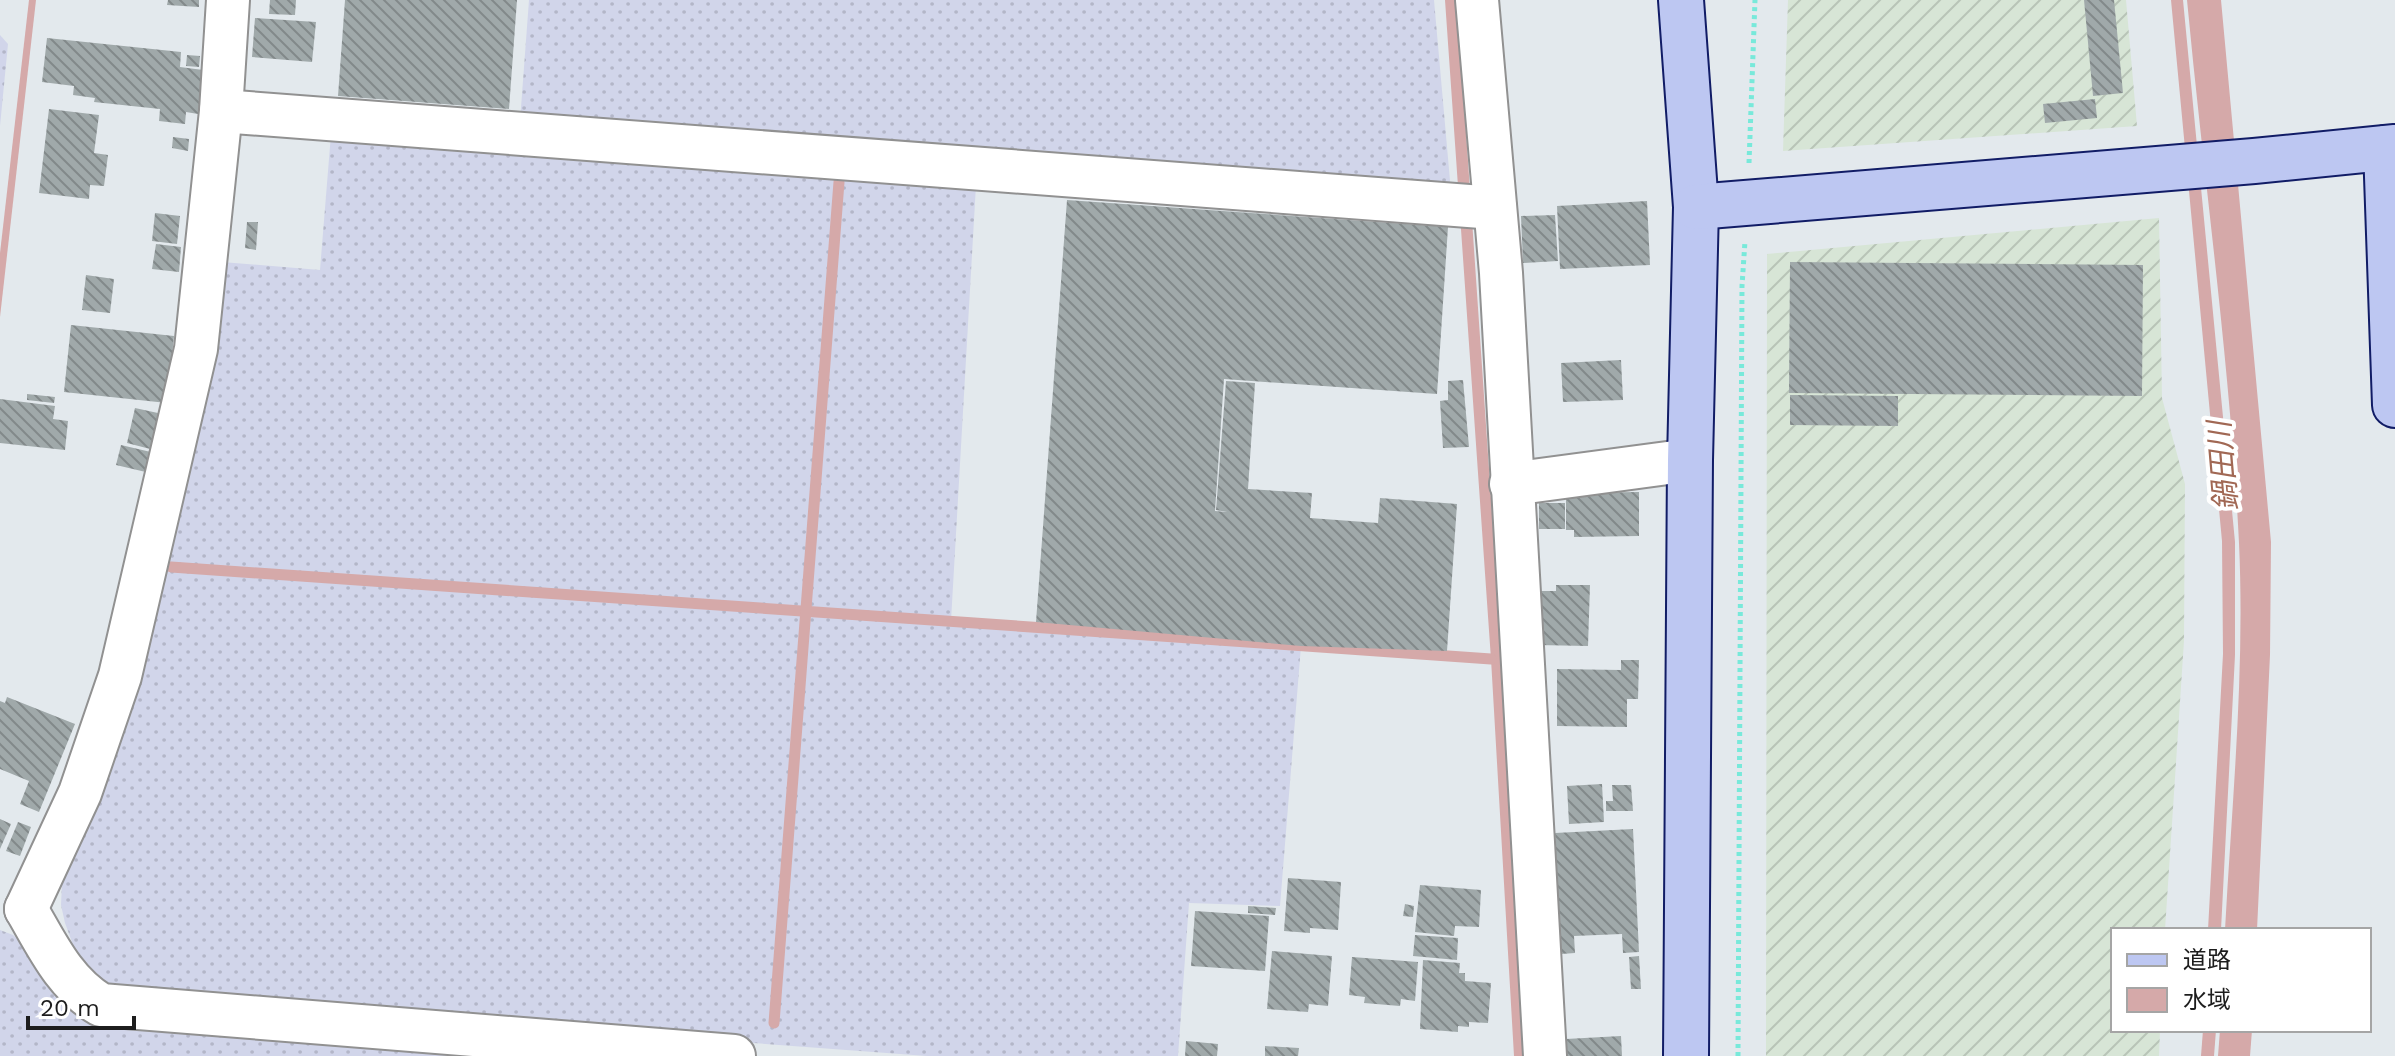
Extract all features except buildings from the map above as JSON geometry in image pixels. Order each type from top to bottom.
[{"type":"street","points":[[228,0],[221,111],[196,349],[120,676],[80,793],[13,909],[81,993],[101,1005],[734,1056]]},
{"type":"street","points":[[1477,0],[1477,207],[1501,273],[1545,1056]]},
{"type":"street","points":[[1681,0],[1696,207],[1690,460],[1686,1056]]},
{"type":"street","points":[[221,111],[1477,207]]},
{"type":"street","points":[[1696,207],[2390,147],[2395,405]]},
{"type":"street","points":[[1511,484],[1690,460]]},
{"type":"path","points":[[1738,1056],[1742,302],[1755,0]]},
{"type":"shaded area","points":[[529,0],[1434,0],[1451,192],[520,121]]},
{"type":"shaded area","points":[[1788,0],[2126,0],[2137,126],[1783,151]]},
{"type":"shaded area","points":[[0,35],[8,44],[0,126]]},
{"type":"shaded area","points":[[331,134],[976,185],[951,621],[1301,646],[1280,906],[1189,903],[1178,1056],[927,1056],[122,996],[82,969],[65,923],[61,905],[62,883],[97,804],[222,262],[320,270]]},
{"type":"shaded area","points":[[2159,218],[2162,398],[2185,484],[2184,641],[2165,928],[2111,928],[2111,1032],[2160,1032],[2159,1056],[1766,1056],[1767,254]]},
{"type":"shaded area","points":[[0,930],[13,935],[30,950],[75,1008],[486,1056],[0,1056]]},
{"type":"water","points":[[29,0],[36,0],[0,317],[0,253]]},
{"type":"water","points":[[1445,0],[1457,0],[1501,645],[1524,1056],[1514,1056],[1491,659]]},
{"type":"water","name":"鍋田川","points":[[2171,0],[2183,0],[2235,542],[2235,655],[2221,928],[2208,928],[2223,654],[2222,541]]},
{"type":"water","points":[[2187,0],[2221,0],[2271,542],[2270,655],[2257,928],[2225,928],[2239,688],[2240,591],[2235,475]]},
{"type":"water","points":[[2203,1032],[2216,1032],[2214,1056],[2201,1056]]},
{"type":"water","points":[[2220,1032],[2252,1032],[2250,1056],[2218,1056]]},
{"type":"waterway","points":[[774,1023],[839,182]]},
{"type":"waterway","points":[[171,567],[1491,659]]}]
